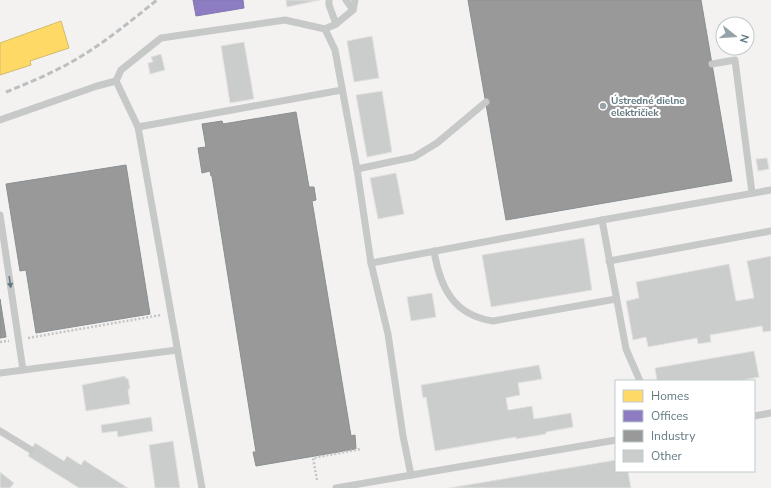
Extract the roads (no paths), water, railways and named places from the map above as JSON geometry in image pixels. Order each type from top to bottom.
[{"type":"lane","points":[[328,0],[336,24]]},
{"type":"lane","points":[[346,0],[353,10]]},
{"type":"lane","points":[[116,81],[121,70],[161,38],[285,20],[325,28],[336,24],[353,10],[355,0]]},
{"type":"lane","points":[[325,28],[335,50],[357,169],[371,263],[388,334],[403,436],[411,475]]},
{"type":"lane","points":[[712,64],[735,60],[752,193]]},
{"type":"lane","points":[[0,120],[97,86],[116,81]]},
{"type":"lane","points":[[116,81],[138,127],[202,488]]},
{"type":"lane","points":[[138,127],[342,90]]},
{"type":"lane","points":[[357,169],[414,157],[437,143],[486,102]]},
{"type":"lane","points":[[371,263],[771,190]]},
{"type":"lane","points":[[0,215],[22,370]]},
{"type":"lane","points":[[602,220],[626,349],[640,380]]},
{"type":"lane","points":[[610,261],[771,231]]},
{"type":"lane","points":[[434,251],[439,276],[449,296],[473,316],[484,320],[493,321],[616,299]]},
{"type":"lane","points":[[0,373],[177,350]]},
{"type":"lane","points":[[755,416],[771,413]]},
{"type":"lane","points":[[0,431],[31,450]]},
{"type":"lane","points":[[340,488],[615,440]]},
{"type":"railway","points":[[6,92],[44,76],[80,57],[110,37],[157,0]]},
{"type":"place","name":"Ústredné dielne električiek","points":[[603,106]]}]
